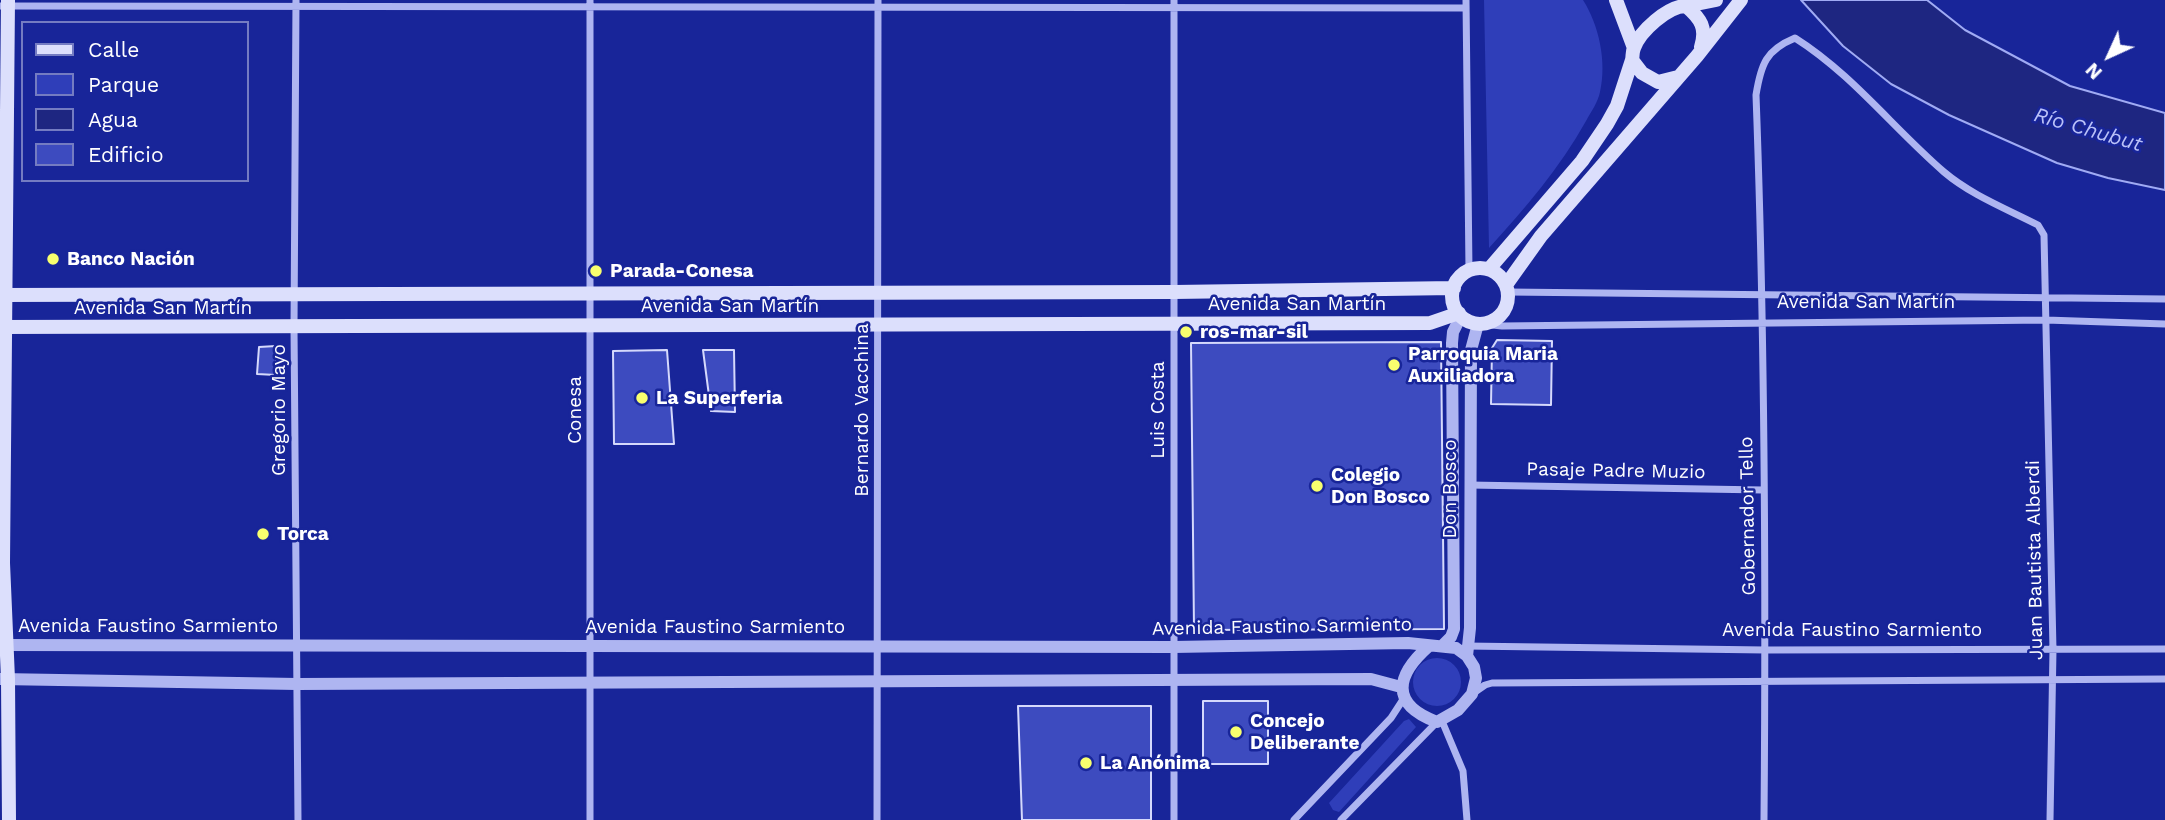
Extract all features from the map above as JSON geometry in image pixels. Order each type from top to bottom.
[{"type":"main road","points":[[1616,0],[1633,54],[1642,73],[1658,82],[1679,76]]},
{"type":"main road","points":[[1489,269],[1582,161],[1601,134],[1617,106],[1633,54],[1660,17],[1680,4],[1716,0]]},
{"type":"main road","points":[[1507,288],[1541,236],[1698,56],[1741,0]]},
{"type":"main road","points":[[5,4],[3,645],[4,777],[9,820]]},
{"type":"main road","points":[[1680,4],[1702,23],[1703,39],[1698,56]]},
{"type":"main road","points":[[1460,315],[1454,303],[1454,288],[1462,275],[1469,270],[1489,269],[1502,278],[1507,288],[1508,300],[1501,314],[1480,324]]},
{"type":"main road","name":"Avenida San Martín","points":[[3,295],[1174,292],[1454,288]]},
{"type":"main road","name":"Avenida San Martín","points":[[2,327],[1430,323],[1460,315],[1480,324]]},
{"type":"street","name":"Gregorio Mayo","points":[[296,3],[298,820]]},
{"type":"street","name":"Conesa","points":[[590,3],[590,820]]},
{"type":"street","points":[[5,4],[1466,4],[1469,270]]},
{"type":"street","name":"Bernardo Vacchina","points":[[877,820],[878,4]]},
{"type":"street","name":"Luis Costa","points":[[1174,4],[1174,820]]},
{"type":"street","name":"Juan Bautista Alberdi","points":[[1768,55],[1777,46],[1796,38],[1819,53],[1946,174],[2038,225],[2044,235],[2053,650],[2050,820]]},
{"type":"street","name":"Gobernador Tello","points":[[1764,820],[1763,322],[1756,94],[1759,73],[1768,55]]},
{"type":"street","name":"Avenida San Martín","points":[[1507,288],[1762,296],[2165,299]]},
{"type":"street","name":"Don Bosco","points":[[1458,649],[1451,637],[1454,629],[1452,343],[1460,315]]},
{"type":"street","name":"Avenida San Martín","points":[[1480,324],[1502,326],[2046,320],[2165,324]]},
{"type":"street","name":"Don Bosco","points":[[1458,649],[1469,485],[1471,350],[1480,324]]},
{"type":"street","name":"Pasaje Padre Muzio","points":[[1469,485],[1763,490]]},
{"type":"street","name":"Avenida Faustino Sarmiento","points":[[3,645],[1173,648],[1408,643],[1458,649],[2165,649]]},
{"type":"street","name":"Avenida Faustino Sarmiento","points":[[1402,692],[1409,667],[1429,646]]},
{"type":"street","points":[[1458,649],[1474,667],[1476,678],[1472,694]]},
{"type":"street","points":[[4,679],[297,684],[1371,679],[1402,692],[1418,714],[1439,721],[1463,771],[1467,820]]},
{"type":"street","points":[[1341,820],[1439,721],[1458,709],[1472,694],[1492,683],[2165,679]]},
{"type":"street","points":[[1294,820],[1391,718],[1402,692]]},
{"type":"green space","points":[[1484,0],[1583,0],[1597,32],[1603,68],[1598,99],[1576,138],[1541,187],[1489,248]]},
{"type":"green space","points":[[1437,658],[1454,665],[1461,682],[1454,699],[1437,706],[1420,699],[1413,682],[1420,665]]},
{"type":"green space","points":[[1409,719],[1416,727],[1339,812],[1333,810],[1329,803],[1404,721]]},
{"type":"water","name":"Río Chubut","points":[[1801,0],[1927,0],[1965,30],[2070,86],[2165,113],[2165,190],[2108,178],[2057,163],[1949,115],[1891,84],[1843,46]]},
{"type":"building","points":[[1497,340],[1552,341],[1551,405],[1491,404],[1492,348]]},
{"type":"building","name":"Colegio Don Bosco","points":[[1441,342],[1444,629],[1194,630],[1191,343]]},
{"type":"building","points":[[276,346],[276,375],[257,374],[259,347]]},
{"type":"building","name":"La Superferia","points":[[667,350],[674,444],[614,444],[613,351]]},
{"type":"building","points":[[703,350],[734,350],[735,412],[711,411]]},
{"type":"building","name":"Concejo Deliberante","points":[[1203,701],[1268,701],[1268,764],[1203,764]]},
{"type":"building","name":"La Anónima","points":[[1018,706],[1151,706],[1151,820],[1022,820]]},
{"type":"place","name":"Banco Nación","points":[[53,259]]},
{"type":"place","name":"Parada-Conesa","points":[[596,271]]},
{"type":"place","name":"ros-mar-sil","points":[[1186,332]]},
{"type":"place","name":"Parroquia Maria Auxiliadora","points":[[1394,365]]},
{"type":"place","name":"La Superferia","points":[[642,398]]},
{"type":"place","name":"Colegio Don Bosco","points":[[1317,486]]},
{"type":"place","name":"Torca","points":[[263,534]]},
{"type":"place","name":"Concejo Deliberante","points":[[1236,732]]},
{"type":"place","name":"La Anónima","points":[[1086,763]]}]
